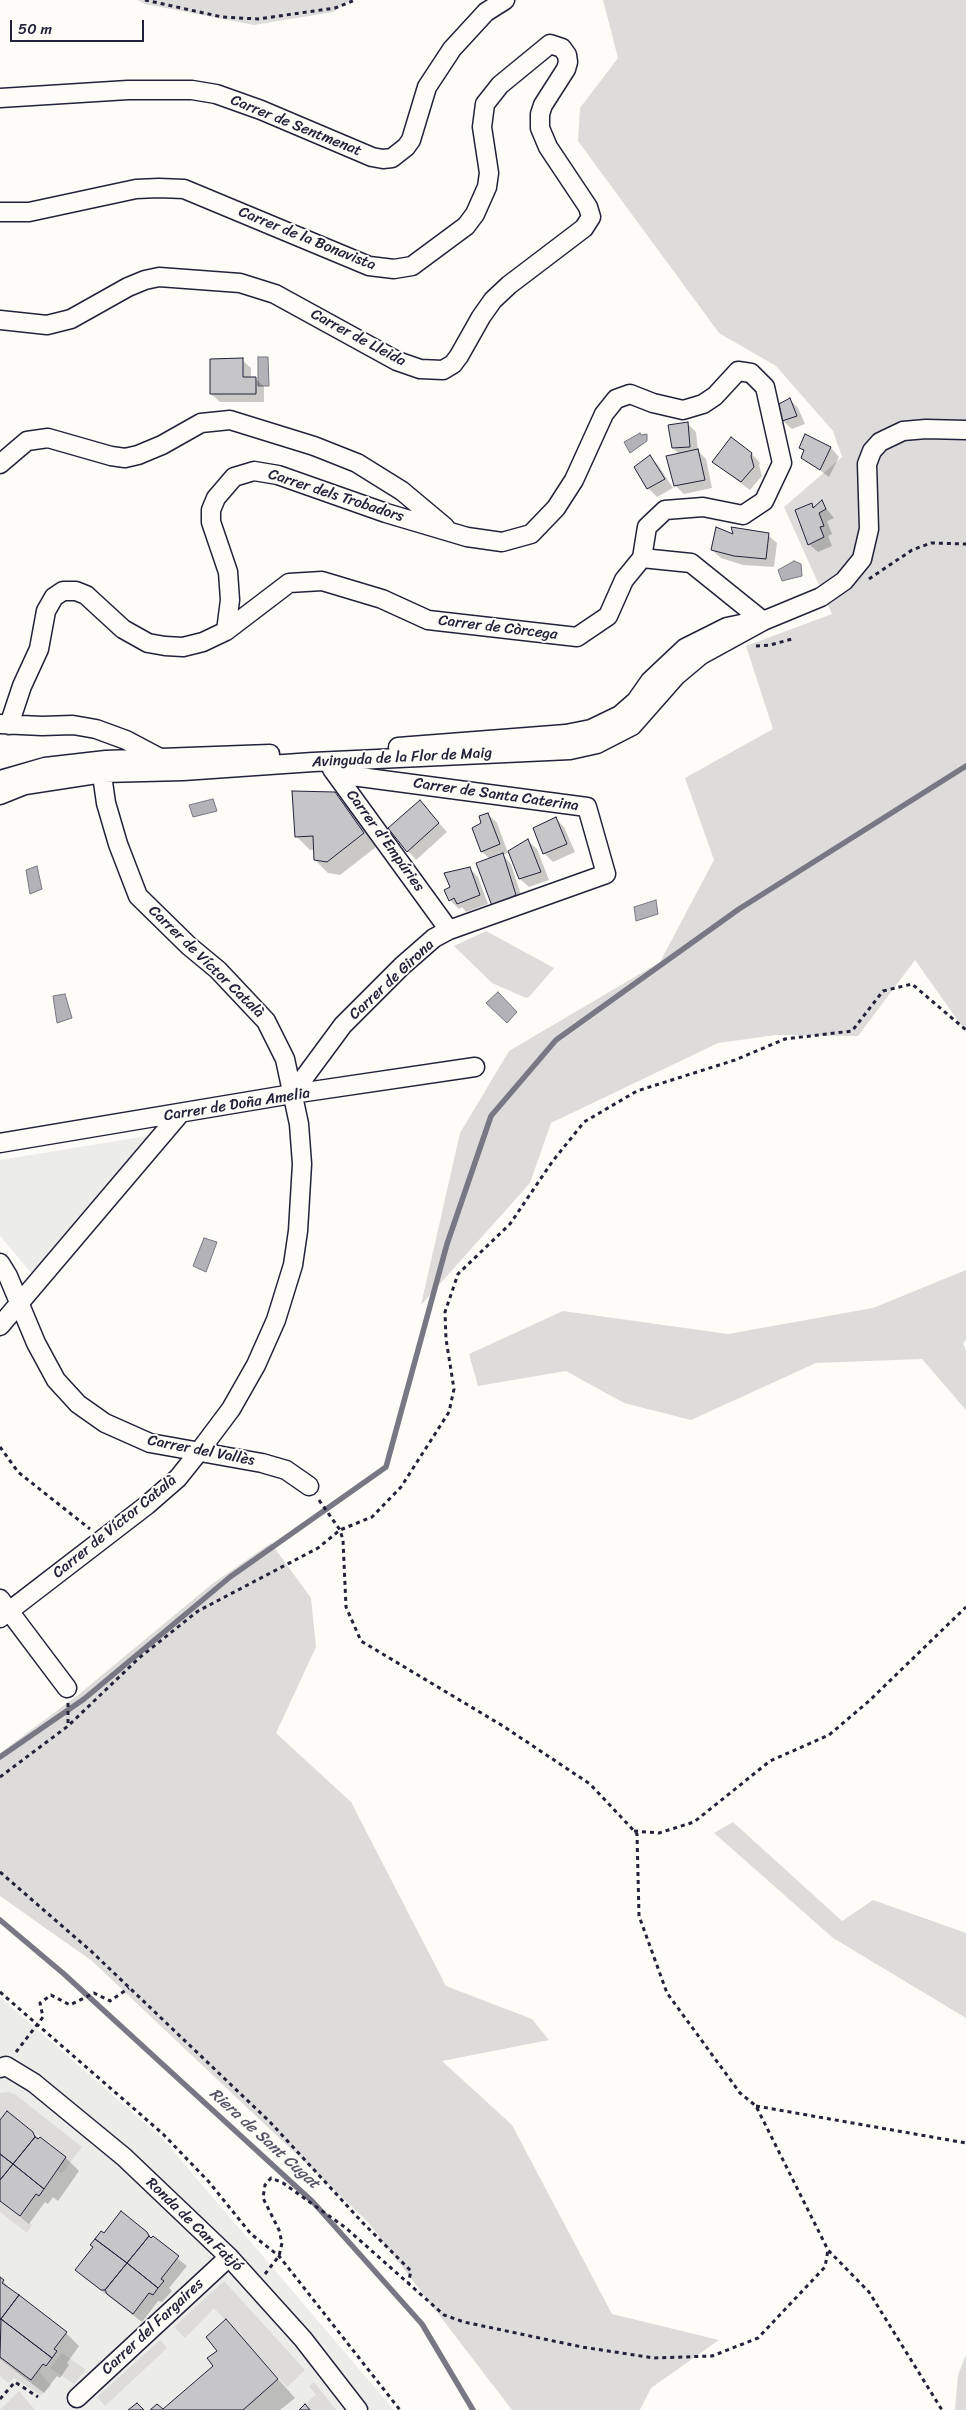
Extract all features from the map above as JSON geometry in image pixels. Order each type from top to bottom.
[{"type":"street","name":"Carrer de Sentmenat","points":[[0,98],[128,90],[192,90],[216,94],[261,110],[372,157],[392,158],[406,147],[411,140],[427,88],[452,49],[486,12],[505,0]]},
{"type":"street","name":"Carrer de la Bonavista","points":[[0,212],[29,212],[136,189],[184,189],[369,266],[394,269],[412,266],[466,226],[483,199],[489,173],[482,127],[485,104],[500,84],[543,48],[550,44],[562,48]]},
{"type":"street","name":"Carrer de Lleida","points":[[0,320],[47,325],[71,319],[128,287],[152,278],[188,278],[240,283],[275,294],[398,361],[420,369],[443,370],[459,356],[493,300],[584,228],[591,217],[588,207],[548,147],[540,128],[540,114],[543,105],[566,69],[567,55],[562,48]]},
{"type":"street","points":[[0,464],[27,441],[48,438],[111,456],[125,458],[162,445],[201,424],[230,420],[314,446],[357,463],[402,491],[451,532],[467,537],[502,542],[531,534],[556,508],[574,480],[604,414],[616,399],[630,394],[654,403],[683,410],[703,404],[715,396],[738,371],[751,373],[765,387],[782,463],[764,501],[743,515],[704,507],[665,510],[648,527],[642,558],[691,563],[764,621]]},
{"type":"street","name":"Avinguda de la Flor de Maig","points":[[0,780],[45,767],[104,766],[183,771],[570,750],[598,744],[632,726],[689,664],[764,621],[821,597],[844,581],[862,559],[869,529],[867,464],[872,451],[880,442],[903,431],[926,429],[966,430]]},
{"type":"street","name":"Carrer dels Trobadors","points":[[226,631],[230,600],[228,572],[211,522],[211,510],[220,492],[234,478],[254,471],[278,475],[386,513],[451,532]]},
{"type":"street","name":"Carrer de Còrcega","points":[[4,725],[39,649],[46,611],[54,597],[63,591],[76,590],[86,595],[123,629],[148,643],[183,647],[203,642],[226,631],[289,584],[322,581],[382,599],[428,620],[576,637],[608,616],[624,580],[642,558]]},
{"type":"street","points":[[4,725],[74,725],[96,728],[126,740],[183,771]]},
{"type":"street","name":"Avinguda de la Flor de Maig","points":[[0,795],[25,785],[104,766],[160,758],[328,763]]},
{"type":"street","name":"Carrer de Santa Caterina","points":[[328,763],[587,808],[606,874]]},
{"type":"street","name":"Carrer d'Empúries","points":[[328,763],[449,930]]},
{"type":"street","name":"Carrer de Víctor Català","points":[[3,1609],[102,1539],[178,1478],[198,1453],[231,1409],[256,1365],[276,1320],[293,1265],[298,1231],[302,1164],[299,1124],[285,1059],[266,1021],[218,970],[189,946],[138,896],[118,844],[106,803],[104,766]]},
{"type":"street","name":"Carrer de Girona","points":[[292,1094],[343,1025],[402,966],[434,938],[449,930],[606,874]]},
{"type":"street","name":"Carrer de Doña Amelia","points":[[0,1143],[179,1115],[292,1094],[475,1067]]},
{"type":"street","points":[[0,1326],[179,1115]]},
{"type":"street","name":"Carrer del Vallès","points":[[0,1263],[8,1276],[19,1305],[56,1380],[78,1404],[105,1423],[150,1443],[262,1463],[286,1470],[309,1486]]},
{"type":"street","points":[[3,1609],[67,1688]]},
{"type":"street","name":"Ronda de Can Fatjó","points":[[3,2067],[34,2083],[124,2157],[229,2257],[303,2339],[358,2410]]},
{"type":"street","name":"Carrer del Fargaires","points":[[77,2398],[229,2257]]},
{"type":"path","points":[[145,0],[222,17],[258,19],[335,8],[355,0]]},
{"type":"path","points":[[844,581],[861,584],[912,550],[931,543],[966,544]]},
{"type":"path","points":[[748,646],[770,645],[792,639]]},
{"type":"path","points":[[0,1777],[68,1726],[139,1658],[198,1611],[318,1548],[340,1530],[372,1517],[400,1487],[449,1412],[454,1388],[446,1339],[444,1312],[458,1274],[510,1224],[552,1162],[584,1122],[636,1091],[735,1060],[785,1040],[852,1031],[883,991],[912,984],[966,1030]]},
{"type":"path","points":[[0,1447],[18,1472],[102,1539]]},
{"type":"path","points":[[309,1486],[340,1530],[343,1540],[346,1606],[361,1641],[504,1726],[590,1784],[637,1834],[639,1916],[667,1993],[740,2093],[756,2106],[828,2250],[869,2292],[942,2410]]},
{"type":"path","points":[[633,1831],[659,1833],[694,1822],[770,1761],[829,1735],[869,1701],[966,1606]]},
{"type":"path","points":[[0,1872],[129,1988],[270,2122],[411,2271],[408,2284]]},
{"type":"path","points":[[3,2067],[43,2017],[40,2003],[51,1995],[70,2004],[94,1993],[110,2001],[129,1988]]},
{"type":"path","points":[[0,1992],[163,2134],[209,2182],[251,2234],[279,2256],[400,2410]]},
{"type":"path","points":[[756,2106],[966,2143]]},
{"type":"path","points":[[257,2287],[270,2265],[279,2256],[282,2243],[280,2230],[263,2198],[265,2185],[271,2178],[283,2183],[346,2228],[444,2316],[582,2347],[654,2358],[712,2356],[758,2338],[825,2267],[828,2250]]},
{"type":"path","points":[[0,2399],[15,2382],[38,2397]]},
{"type":"shaded area","points":[[137,0],[351,0],[333,12],[254,25],[145,4]]},
{"type":"shaded area","points":[[603,0],[966,0],[966,1032],[915,960],[858,1036],[776,1035],[718,1043],[551,1123],[530,1183],[421,1305],[460,1133],[509,1051],[660,962],[714,860],[685,778],[773,729],[746,646],[832,614],[784,507],[842,457],[833,431],[776,366],[719,333],[578,141],[580,108],[618,58]]},
{"type":"shaded area","points":[[258,357],[268,357],[269,386],[258,386]]},
{"type":"shaded area","points":[[640,433],[641,435],[647,434],[647,441],[630,453],[624,442]]},
{"type":"shaded area","points":[[794,561],[801,564],[802,576],[782,581],[778,570]]},
{"type":"shaded area","points":[[213,799],[217,811],[193,817],[189,805]]},
{"type":"shaded area","points":[[37,866],[42,889],[30,894],[26,870]]},
{"type":"shaded area","points":[[656,900],[658,914],[636,921],[634,907]]},
{"type":"shaded area","points":[[486,931],[554,968],[530,996],[526,998],[492,983],[454,946]]},
{"type":"shaded area","points":[[498,992],[517,1012],[507,1023],[486,1003]]},
{"type":"shaded area","points":[[65,994],[72,1018],[57,1023],[53,996]]},
{"type":"shaded area","points":[[147,1136],[151,1140],[33,1275],[0,1236],[0,1160]]},
{"type":"shaded area","points":[[204,1238],[217,1242],[206,1272],[193,1266]]},
{"type":"shaded area","points":[[966,1270],[966,1340],[963,1343],[966,1351],[966,1410],[922,1359],[816,1363],[691,1420],[624,1403],[566,1371],[478,1386],[469,1354],[563,1311],[728,1334],[873,1308]]},
{"type":"shaded area","points":[[271,1543],[311,1598],[316,1647],[276,1733],[351,1802],[446,1986],[532,2019],[549,2040],[442,2061],[512,2125],[612,2314],[719,2340],[651,2388],[640,2410],[512,2410],[367,2221],[92,1961],[0,1896],[0,1753],[78,1695],[212,1584]]},
{"type":"shaded area","points":[[733,1822],[842,1921],[873,1900],[966,1933],[966,2018],[833,1938],[714,1833]]},
{"type":"shaded area","points":[[0,1997],[163,2139],[394,2410],[0,2410]]},
{"type":"shaded area","points":[[9,2092],[16,2095],[82,2147],[62,2173],[56,2170],[66,2157],[7,2111],[0,2120],[0,2093]]},
{"type":"shaded area","points":[[0,2201],[32,2225],[27,2233],[0,2212]]},
{"type":"shaded area","points":[[224,2281],[305,2370],[287,2387],[214,2308],[185,2338],[174,2327]]},
{"type":"shaded area","points":[[160,2340],[167,2348],[105,2406],[97,2397]]},
{"type":"shaded area","points":[[62,2353],[86,2370],[74,2384],[50,2368]]},
{"type":"shaded area","points":[[966,2355],[966,2410],[955,2410],[958,2375]]},
{"type":"shaded area","points":[[0,2357],[30,2380],[38,2370],[51,2386],[41,2395],[14,2378],[8,2383],[0,2376]]},
{"type":"shaded area","points":[[314,2382],[336,2410],[310,2410],[305,2404],[316,2395],[309,2386]]},
{"type":"shaded area","points":[[19,2391],[35,2410],[0,2410]]},
{"type":"building","points":[[243,358],[243,377],[256,377],[256,394],[210,394],[210,359]]},
{"type":"building","points":[[790,398],[797,416],[782,421],[779,404]]},
{"type":"building","points":[[688,422],[690,447],[672,448],[668,425]]},
{"type":"building","points":[[805,434],[831,447],[820,470],[801,458],[804,450],[799,448]]},
{"type":"building","points":[[731,437],[752,453],[754,467],[741,482],[712,462]]},
{"type":"building","points":[[698,449],[705,480],[674,486],[666,456]]},
{"type":"building","points":[[650,455],[665,479],[647,489],[634,467]]},
{"type":"building","points":[[822,500],[826,509],[819,513],[824,526],[820,527],[824,537],[808,545],[795,510],[812,503],[813,508]]},
{"type":"building","points":[[716,527],[733,534],[731,527],[769,533],[766,559],[734,556],[711,550]]},
{"type":"building","points":[[292,791],[335,792],[364,833],[327,862],[314,860],[313,836],[295,837]]},
{"type":"building","points":[[420,800],[439,823],[407,852],[388,828]]},
{"type":"building","points":[[488,813],[500,844],[481,852],[472,828],[481,823],[479,816]]},
{"type":"building","points":[[556,817],[567,844],[543,854],[533,828]]},
{"type":"building","points":[[528,839],[541,872],[519,879],[508,851]]},
{"type":"building","points":[[503,853],[516,895],[492,906],[476,863]]},
{"type":"building","points":[[470,867],[480,895],[457,904],[454,898],[449,901],[444,890],[450,887],[444,873]]},
{"type":"building","points":[[7,2111],[33,2132],[35,2137],[13,2164],[0,2154],[0,2120]]},
{"type":"building","points":[[35,2137],[38,2139],[40,2137],[66,2157],[44,2189],[13,2164]]},
{"type":"building","points":[[0,2154],[13,2164],[0,2180]]},
{"type":"building","points":[[13,2164],[44,2189],[39,2196],[36,2194],[20,2216],[0,2201],[0,2180]]},
{"type":"building","points":[[121,2211],[147,2232],[149,2236],[127,2263],[95,2239],[101,2231],[104,2233]]},
{"type":"building","points":[[149,2236],[151,2238],[153,2236],[179,2256],[161,2279],[164,2281],[158,2288],[127,2263]]},
{"type":"building","points":[[95,2239],[127,2263],[105,2290],[101,2290],[75,2270],[93,2247],[90,2245]]},
{"type":"building","points":[[127,2263],[158,2288],[153,2295],[149,2293],[133,2314],[107,2294],[105,2290]]},
{"type":"building","points":[[0,2277],[4,2280],[2,2283],[19,2295],[0,2320]]},
{"type":"building","points":[[19,2295],[67,2332],[54,2349],[57,2351],[52,2358],[1,2319]]},
{"type":"building","points":[[1,2319],[52,2358],[46,2366],[43,2364],[31,2380],[0,2357]]},
{"type":"building","points":[[226,2319],[278,2379],[243,2410],[150,2410],[157,2404],[163,2409],[213,2366],[207,2358],[217,2351],[206,2337]]},
{"type":"building","points":[[137,2403],[144,2410],[128,2410]]},
{"type":"building","points":[[305,2404],[310,2410],[299,2410]]},
{"type":"waterway","points":[[0,1757],[84,1699],[230,1577],[386,1467],[447,1244],[491,1116],[556,1040],[739,909],[966,766]]},
{"type":"waterway","name":"Riera de Sant Cugat","points":[[0,1920],[64,1974],[313,2202],[422,2324],[473,2410]]}]
